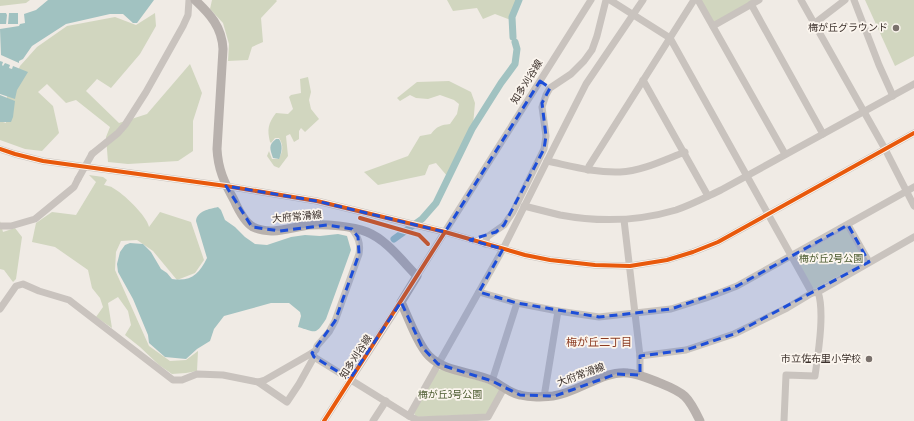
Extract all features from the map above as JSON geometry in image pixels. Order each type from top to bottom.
[{"type":"main road","name":"大府常滑線","points":[[195,0],[212,16],[223,38],[224,49],[216,149],[218,164],[226,186],[242,216],[252,227],[262,230],[280,231],[311,225],[327,225],[366,232],[376,236],[384,242],[417,276]]},
{"type":"main road","points":[[401,302],[417,276]]},
{"type":"main road","name":"大府常滑線","points":[[401,302],[422,347],[438,364],[492,381],[512,393],[544,397],[564,393],[616,374],[627,373],[640,375],[681,392],[690,401],[700,421]]},
{"type":"street","points":[[0,226],[11,226],[35,219],[74,187],[92,154],[118,133],[140,102],[183,26],[188,15],[189,0]]},
{"type":"street","name":"知多刈谷線","points":[[417,276],[591,0]]},
{"type":"street","points":[[485,244],[487,237],[504,225],[513,212],[544,149],[546,136],[542,103],[550,88],[571,74],[584,61],[592,50],[606,0]]},
{"type":"street","points":[[610,0],[670,38],[792,256],[819,297],[820,316],[815,376],[786,375],[784,421]]},
{"type":"street","points":[[409,416],[503,249],[586,84],[643,0]]},
{"type":"street","points":[[588,170],[589,166],[694,0]]},
{"type":"street","points":[[698,0],[785,154]]},
{"type":"street","points":[[713,26],[759,0]]},
{"type":"street","points":[[801,0],[885,149],[911,189],[914,206]]},
{"type":"street","points":[[815,24],[845,0]]},
{"type":"street","points":[[854,0],[878,65],[893,96]]},
{"type":"street","points":[[752,4],[823,134]]},
{"type":"street","points":[[644,80],[708,196]]},
{"type":"street","points":[[540,81],[550,88]]},
{"type":"street","points":[[524,206],[560,215],[624,220],[677,210],[708,196],[914,84]]},
{"type":"street","points":[[0,149],[43,161],[226,186],[317,201],[445,232],[503,249],[550,260],[595,265],[630,266],[667,260],[718,242],[914,133]]},
{"type":"street","points":[[547,161],[588,170],[621,172],[651,166],[684,152]]},
{"type":"street","points":[[478,292],[517,303],[599,317],[671,309],[737,286],[911,189]]},
{"type":"street","points":[[624,220],[640,356],[640,375]]},
{"type":"street","points":[[848,224],[869,262]]},
{"type":"street","points":[[0,309],[16,286],[23,284],[29,285],[69,300],[173,380],[182,380],[197,374],[223,375],[258,382],[287,402],[299,384],[317,346],[330,332],[335,321],[359,254],[360,244],[358,237],[352,229]]},
{"type":"street","points":[[640,356],[686,350],[734,334],[815,293],[914,237]]},
{"type":"street","name":"知多刈谷線","points":[[324,421],[401,302]]},
{"type":"street","points":[[492,381],[517,303]]},
{"type":"street","points":[[544,397],[558,311]]},
{"type":"street","points":[[313,355],[417,420],[488,417],[504,388]]},
{"type":"street","points":[[258,382],[265,380],[313,355]]},
{"type":"street","points":[[373,421],[386,401]]},
{"type":"highlighted area","points":[[540,81],[550,88],[542,103],[546,136],[544,149],[504,225],[496,232],[470,240],[503,249],[479,292],[517,303],[599,317],[671,309],[737,286],[848,225],[869,262],[734,334],[686,350],[640,356],[640,375],[616,374],[555,396],[520,395],[492,381],[438,364],[422,347],[401,302],[350,379],[314,357],[312,353],[335,321],[359,254],[358,237],[352,229],[327,225],[280,231],[252,227],[226,186],[317,201],[445,232]]},
{"type":"green space","points":[[0,0],[30,0],[26,3],[0,6]]},
{"type":"green space","points":[[212,0],[277,1],[261,18],[263,42],[252,47],[248,60],[228,61],[229,44],[223,23],[210,9]]},
{"type":"green space","points":[[447,0],[517,0],[513,21],[495,14],[483,19],[477,8],[453,11]]},
{"type":"green space","points":[[698,0],[759,0],[713,26]]},
{"type":"green space","name":"梅が丘グラウンド","points":[[865,0],[914,0],[914,56],[895,66]]},
{"type":"green space","points":[[155,13],[156,26],[140,54],[111,88],[97,79],[86,91],[119,123],[147,114],[190,64],[202,93],[193,121],[193,151],[178,161],[128,164],[108,162],[106,137],[110,127],[76,100],[66,103],[47,84],[38,92],[53,106],[59,133],[42,151],[25,149],[0,140],[0,121],[6,123],[7,96],[20,66],[37,47],[67,26],[115,17],[136,25]]},
{"type":"green space","points":[[308,77],[311,92],[309,100],[311,109],[319,119],[305,132],[301,128],[299,131],[299,139],[294,142],[290,134],[286,136],[288,156],[279,168],[274,166],[267,156],[269,151],[272,159],[278,159],[282,149],[282,143],[279,138],[275,138],[271,143],[270,142],[268,130],[271,120],[276,113],[288,114],[293,109],[289,97],[291,95],[301,93],[300,79]]},
{"type":"green space","points":[[449,81],[471,92],[475,103],[473,125],[448,177],[436,163],[429,165],[425,175],[378,185],[364,172],[408,156],[420,136],[431,134],[439,126],[450,124],[457,114],[459,104],[454,100],[440,95],[428,99],[416,98],[410,95],[400,101],[397,98],[417,82]]},
{"type":"green space","points":[[89,175],[103,177],[107,180],[104,185],[112,187],[128,200],[144,217],[149,227],[160,212],[191,222],[204,260],[195,273],[177,280],[153,251],[137,240],[121,241],[116,252],[115,270],[149,346],[170,361],[186,360],[198,351],[197,371],[172,374],[159,365],[125,335],[131,325],[128,311],[118,297],[108,303],[112,328],[96,317],[103,307],[100,298],[92,288],[88,270],[55,247],[32,242],[36,223],[52,212],[76,215],[96,182]]},
{"type":"green space","points":[[0,221],[3,232],[15,228],[22,237],[16,279],[13,282],[4,270],[0,269]]},
{"type":"green space","name":"梅が丘2号公園","points":[[846,229],[849,230],[865,259],[864,262],[815,289],[812,288],[797,259],[797,256]]},
{"type":"green space","name":"梅が丘3号公園","points":[[442,369],[493,385],[499,389],[499,392],[488,414],[416,417],[414,413],[438,370]]},
{"type":"water","points":[[48,0],[154,0],[137,23],[133,23],[123,14],[110,14],[66,24],[32,46],[23,59],[19,61],[19,63],[1,55],[0,29],[19,26],[20,24],[25,23],[24,14],[36,10]]},
{"type":"water","points":[[0,13],[6,13],[6,24],[0,24]]},
{"type":"water","points":[[9,13],[18,13],[18,24],[8,24]]},
{"type":"water","points":[[0,61],[3,62],[3,66],[5,63],[10,65],[9,68],[12,69],[13,66],[28,72],[17,90],[15,99],[0,94]]},
{"type":"water","points":[[0,95],[15,101],[11,122],[0,122]]},
{"type":"water","points":[[276,139],[279,139],[282,146],[279,159],[273,158],[271,150],[271,145]]},
{"type":"water","points":[[218,207],[221,210],[225,220],[255,244],[267,245],[291,237],[305,235],[320,236],[338,234],[347,236],[351,250],[326,319],[317,330],[312,331],[298,327],[301,316],[300,312],[289,303],[271,303],[224,316],[214,329],[210,341],[197,349],[186,359],[165,357],[149,343],[148,335],[133,299],[118,272],[117,264],[120,252],[125,245],[130,243],[143,244],[151,252],[161,269],[172,279],[179,280],[194,276],[207,258],[196,221],[197,218],[204,211]]},
{"type":"waterway","points":[[513,37],[512,17],[519,0]]},
{"type":"waterway","points":[[394,239],[422,219],[436,203],[472,129],[515,64],[517,49],[515,42]]},
{"type":"cycle path","points":[[0,149],[43,161],[226,186],[317,201],[445,232],[525,255],[550,260],[595,265],[630,266],[667,260],[718,242],[914,133]]},
{"type":"cycle path","points":[[360,218],[419,235],[428,244]]},
{"type":"cycle path","points":[[324,421],[445,232]]},
{"type":"place","name":"梅が丘グラウンド","points":[[896,28]]},
{"type":"place","name":"市立佐布里小学校","points":[[869,359]]},
{"type":"district","name":"梅が丘二丁目","points":[[599,342]]}]
